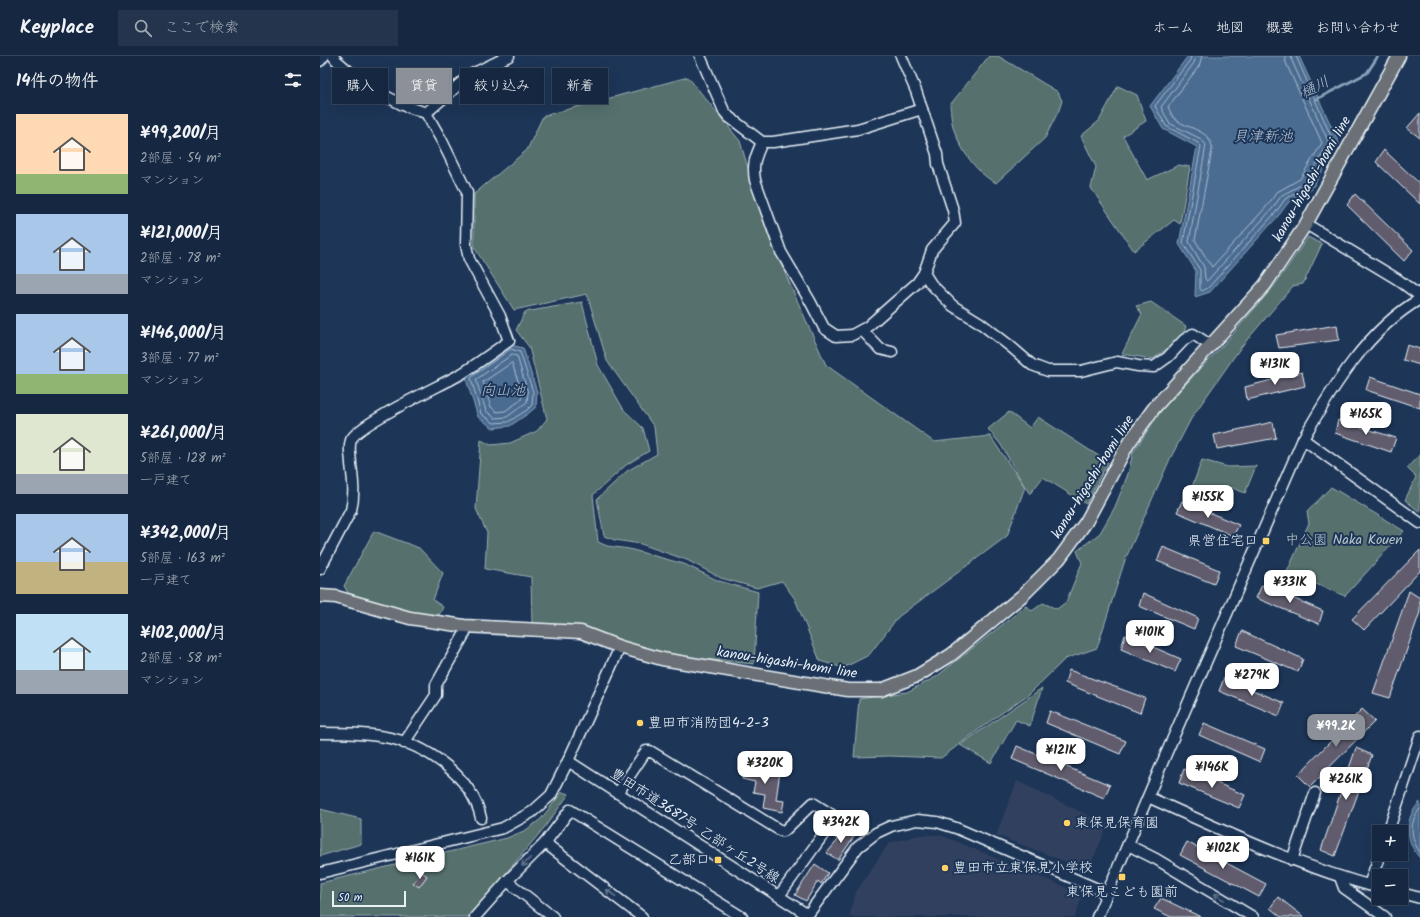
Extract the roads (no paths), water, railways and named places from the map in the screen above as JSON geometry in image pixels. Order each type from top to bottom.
[{"type":"main road","name":"kanou-higashi-homi line","points":[[320,596],[336,597],[410,618],[464,626],[580,632],[620,647],[662,659],[848,690],[881,690],[917,676],[951,655],[1023,595],[1059,559],[1086,522],[1128,444],[1154,408],[1265,285],[1306,224],[1398,56]]},
{"type":"street","points":[[320,61],[324,56]]},
{"type":"street","points":[[320,569],[353,504],[354,491],[350,448],[352,438],[374,421],[460,374],[509,341],[500,316],[469,259],[466,244],[467,192],[442,141],[426,113],[403,105],[366,86],[333,56]]},
{"type":"street","points":[[426,113],[470,75],[509,56]]},
{"type":"street","points":[[700,56],[724,111],[729,117],[762,142],[773,142],[858,129],[922,108]]},
{"type":"street","points":[[762,142],[754,160],[753,168],[755,180],[780,252],[810,301],[824,328],[836,336],[852,335],[867,327],[917,283],[924,273],[932,250],[952,227],[955,220],[938,164],[937,154],[922,108],[901,56]]},
{"type":"street","points":[[1097,917],[1303,439],[1323,404],[1344,372],[1360,352],[1401,310],[1420,297],[1397,279],[1306,224]]},
{"type":"street","points":[[924,273],[931,284],[953,306],[979,322],[1032,365],[1048,371],[1081,371],[1117,362],[1154,367],[1168,357],[1184,340],[1193,334],[1210,345]]},
{"type":"street","points":[[862,330],[880,350],[892,352]]},
{"type":"street","points":[[1303,439],[1420,523]]},
{"type":"street","points":[[404,743],[436,695],[436,686],[465,633],[464,626]]},
{"type":"street","points":[[320,873],[503,828],[532,812],[551,795],[620,647]]},
{"type":"street","points":[[320,733],[358,733],[386,737],[427,753],[455,772],[472,793],[481,818]]},
{"type":"street","points":[[1390,825],[1420,736]]},
{"type":"street","points":[[618,793],[646,751],[650,751],[781,831],[784,831],[814,803],[832,815],[833,821],[779,896]]},
{"type":"street","name":"豊田市道3687号 乙部ヶ丘2号線","points":[[568,761],[779,896],[807,916]]},
{"type":"street","points":[[1292,860],[1315,794]]},
{"type":"street","points":[[1148,797],[1292,860],[1340,877],[1372,885]]},
{"type":"street","points":[[475,917],[507,881],[545,843],[570,810],[742,917]]},
{"type":"street","points":[[807,916],[858,846],[891,826],[917,820],[937,822],[956,828],[1107,892]]},
{"type":"street","points":[[545,843],[642,917]]},
{"type":"street","points":[[1128,845],[1156,859],[1253,917]]},
{"type":"street","points":[[1340,877],[1344,888],[1385,917]]},
{"type":"street","points":[[507,881],[553,917]]},
{"type":"street","points":[[1408,895],[1420,898]]},
{"type":"water","name":"貝津新池","points":[[1188,56],[1299,56],[1339,143],[1311,190],[1288,203],[1210,292],[1195,297],[1196,271],[1179,244],[1197,147],[1163,129],[1150,106]]},
{"type":"water","name":"向山池","points":[[511,345],[523,348],[537,392],[536,407],[510,426],[493,428],[478,417],[465,376]]},
{"type":"water","points":[[1420,802],[1420,858],[1410,842],[1408,830],[1410,818]]},
{"type":"waterway","name":"樋川","points":[[1315,100],[1367,73],[1378,56]]},
{"type":"place","name":"県営住宅口","points":[[1266,541]]},
{"type":"place","name":"豊田市消防団4-2-3","points":[[640,723]]},
{"type":"place","name":"東保見保育園","points":[[1067,823]]},
{"type":"place","name":"乙部口","points":[[718,860]]},
{"type":"place","name":"豊田市立東保見小学校","points":[[945,868]]},
{"type":"place","name":"東保見こども園前","points":[[1122,877]]},
{"type":"park label","name":"中公園 Naka Kouen","points":[[1344,540]]}]
